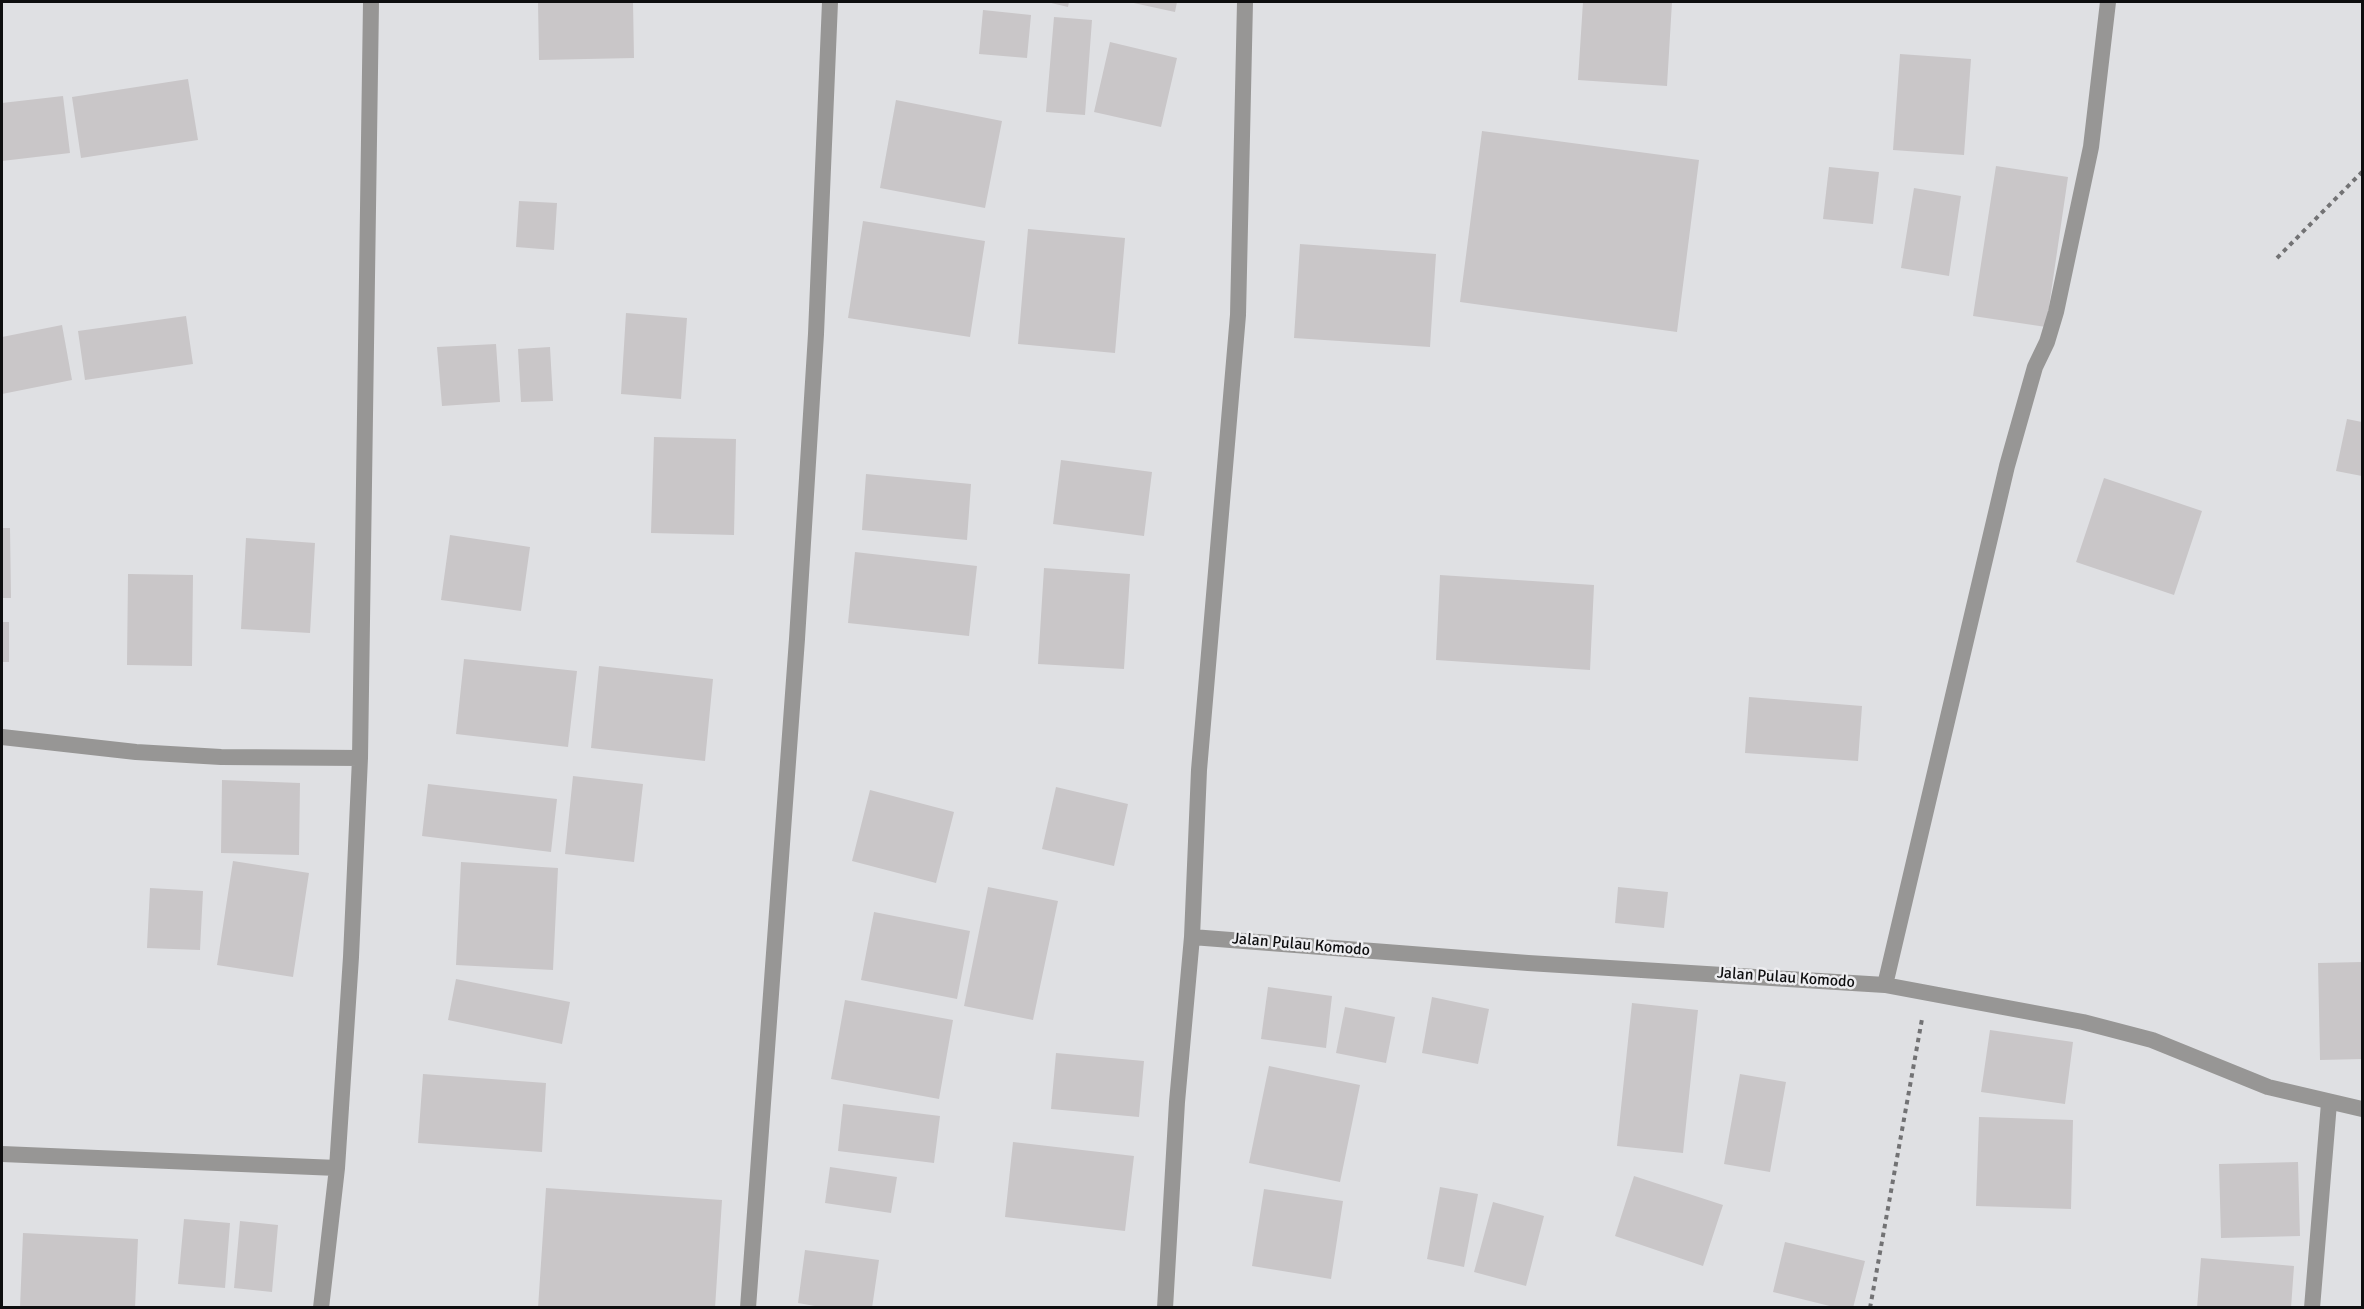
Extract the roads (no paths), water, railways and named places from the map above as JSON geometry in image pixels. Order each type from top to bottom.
[{"type":"street","points":[[321,1308],[337,1168],[351,957],[360,758],[371,2]]},
{"type":"street","points":[[748,1308],[800,592],[816,334],[830,2]]},
{"type":"street","points":[[1165,1308],[1177,1102],[1192,937],[1199,770],[1238,315],[1245,2]]},
{"type":"street","points":[[1885,985],[2007,466],[2035,367],[2047,342],[2056,312],[2091,147],[2108,2]]},
{"type":"street","points":[[2,736],[136,752],[360,758]]},
{"type":"street","name":"Jalan Pulau Komodo","points":[[1192,937],[1528,963],[1885,985],[2083,1022],[2152,1040],[2268,1087],[2362,1109]]},
{"type":"street","points":[[2312,1308],[2329,1103]]},
{"type":"street","points":[[2,1154],[337,1168]]}]
